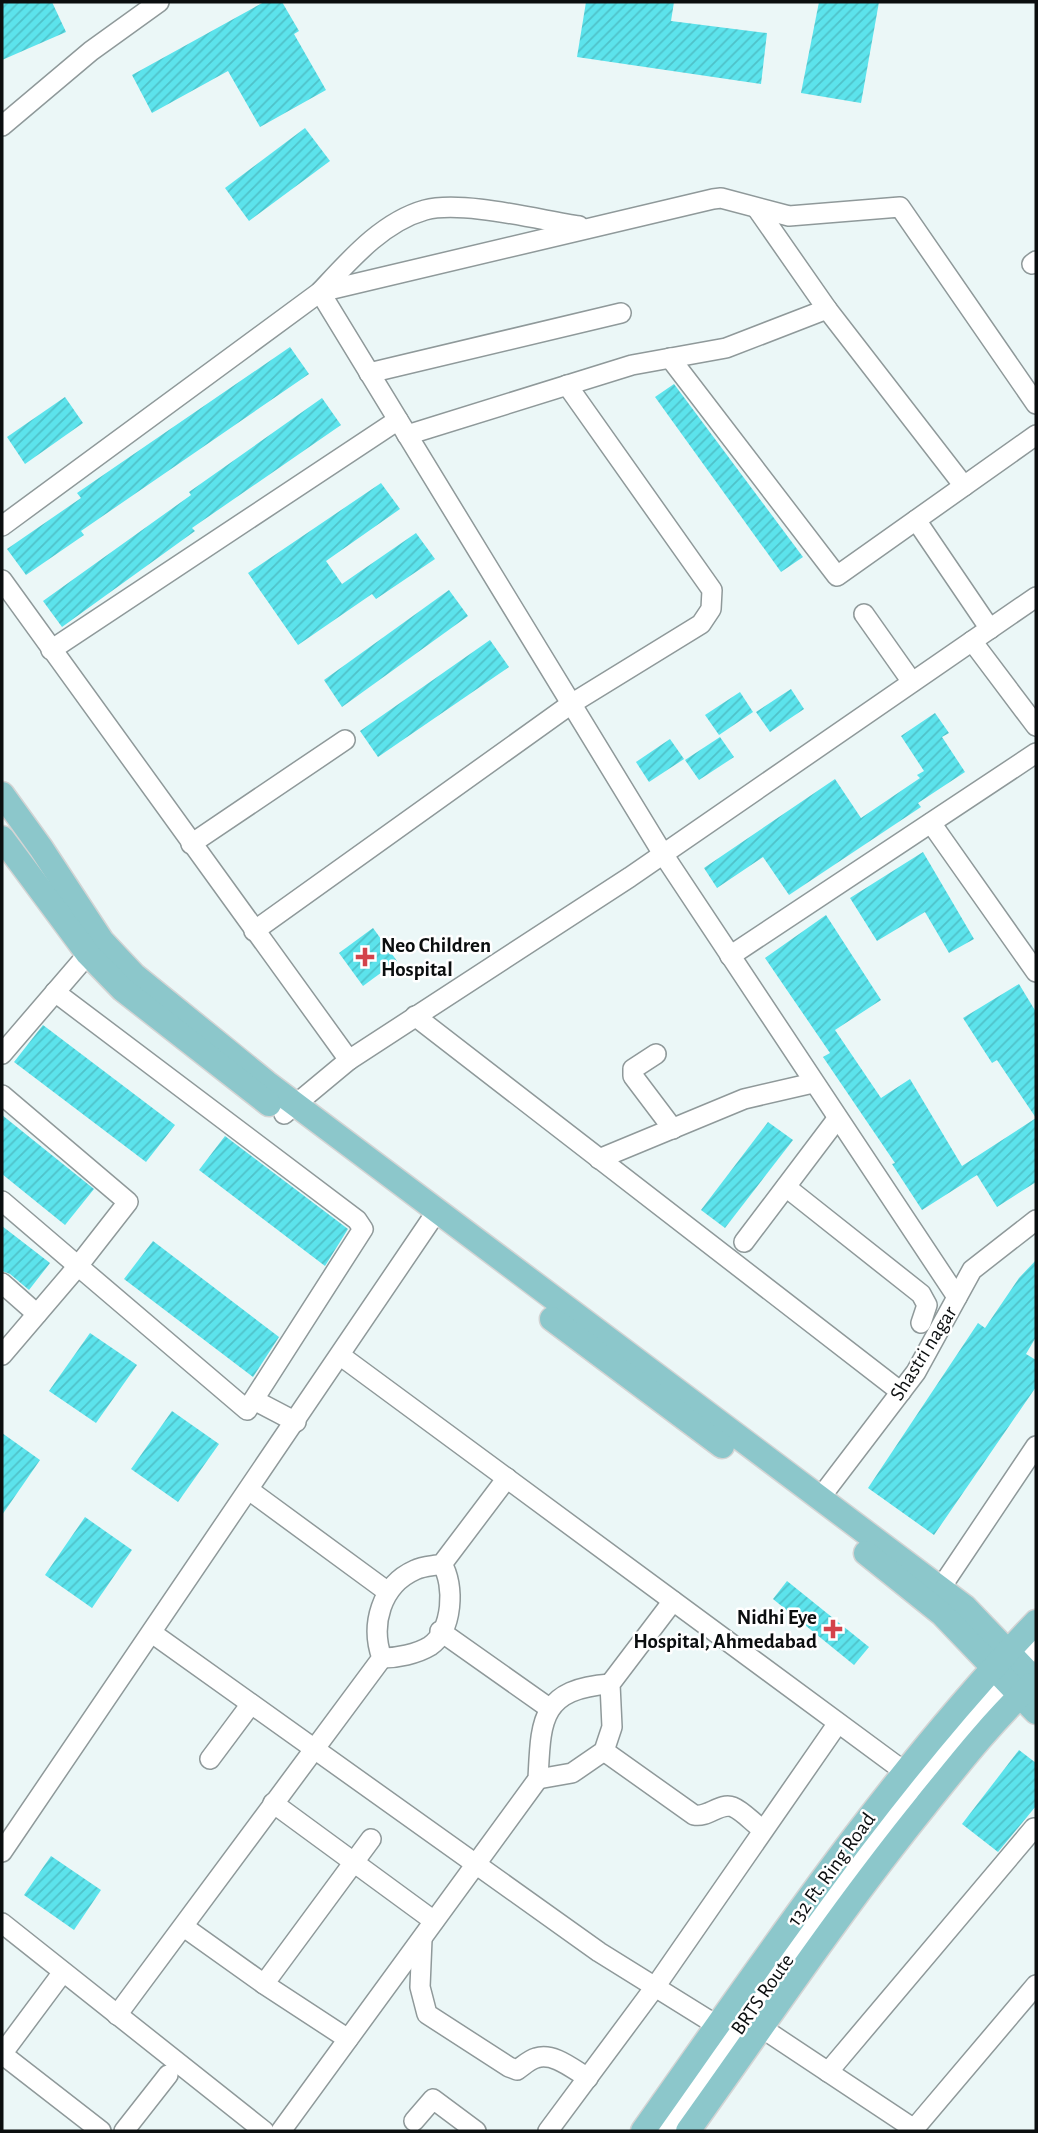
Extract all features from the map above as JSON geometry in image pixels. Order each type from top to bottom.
[{"type":"main road","points":[[2,794],[102,942],[134,975],[289,1109],[434,1218],[1023,1676]]},
{"type":"main road","points":[[2,838],[88,954],[122,989],[227,1074],[289,1109]]},
{"type":"main road","points":[[434,1218],[820,1498],[965,1607],[1023,1676]]},
{"type":"main road","name":"132 Ft. Ring Road","points":[[688,2131],[882,1859],[992,1724],[1023,1676],[1036,1622]]},
{"type":"main road","name":"132 Ft. Ring Road","points":[[643,2131],[814,1887],[905,1772],[1023,1676]]},
{"type":"street","points":[[2,126],[90,51],[159,2]]},
{"type":"street","points":[[320,292],[721,198],[758,210],[789,216],[893,207],[905,211],[1036,404]]},
{"type":"street","points":[[2,526],[320,292],[360,249],[398,222],[425,210],[461,208],[590,228]]},
{"type":"street","points":[[758,210],[827,309],[964,486]]},
{"type":"street","points":[[320,292],[663,854],[957,1297]]},
{"type":"street","points":[[51,650],[402,427],[567,385],[632,365],[726,348],[827,309]]},
{"type":"street","points":[[369,373],[621,313]]},
{"type":"street","points":[[670,358],[837,576],[1036,435]]},
{"type":"street","points":[[254,931],[571,704],[701,624],[711,609],[712,590],[567,385]]},
{"type":"street","points":[[916,520],[990,629]]},
{"type":"street","points":[[2,580],[349,1060]]},
{"type":"street","points":[[289,1109],[349,1060],[663,854],[1036,597]]},
{"type":"street","points":[[864,614],[912,682]]},
{"type":"street","points":[[972,641],[1036,726]]},
{"type":"street","points":[[191,844],[345,740]]},
{"type":"street","points":[[730,956],[1036,753]]},
{"type":"street","points":[[930,823],[1036,972]]},
{"type":"street","points":[[5,1046],[88,954]]},
{"type":"street","points":[[2,1201],[247,1410],[363,1230],[357,1220],[55,992]]},
{"type":"street","points":[[415,1016],[901,1392]]},
{"type":"street","points":[[656,1054],[638,1063],[633,1069],[633,1076],[673,1129]]},
{"type":"street","points":[[599,1159],[744,1099],[784,1092],[813,1083]]},
{"type":"street","points":[[2,1096],[128,1202],[2,1355]]},
{"type":"street","points":[[744,1242],[837,1119]]},
{"type":"street","points":[[786,1186],[921,1294],[927,1305],[921,1323]]},
{"type":"street","points":[[2,1852],[434,1218]]},
{"type":"street","name":"Shastri nagar","points":[[820,1498],[916,1373],[972,1270],[1036,1220]]},
{"type":"street","points":[[2,1283],[37,1314]]},
{"type":"street","points":[[341,1356],[905,1772]]},
{"type":"street","points":[[254,1400],[296,1422]]},
{"type":"street","points":[[940,1589],[1036,1446]]},
{"type":"street","points":[[382,1658],[376,1642],[379,1613],[388,1592],[414,1570],[442,1564],[507,1478]]},
{"type":"street","points":[[249,1490],[388,1592]]},
{"type":"street","points":[[382,1658],[397,1658],[431,1645],[440,1631],[450,1614],[449,1574],[442,1564]]},
{"type":"street","points":[[538,1779],[572,1773],[604,1751],[612,1727],[610,1684],[673,1601]]},
{"type":"street","points":[[440,1631],[550,1708]]},
{"type":"street","points":[[152,1633],[599,1952],[718,2026]]},
{"type":"street","name":"BRTS Route","points":[[666,2131],[845,1875],[917,1781],[1023,1676],[1036,1642]]},
{"type":"street","points":[[117,2015],[382,1658]]},
{"type":"street","points":[[281,2131],[538,1779],[542,1721],[550,1708],[590,1685],[610,1684]]},
{"type":"street","points":[[210,1759],[251,1704]]},
{"type":"street","points":[[548,2131],[655,1987],[838,1723]]},
{"type":"street","points":[[604,1751],[694,1815],[700,1816],[720,1807],[733,1807],[762,1829]]},
{"type":"street","points":[[273,1803],[355,1860],[434,1921]]},
{"type":"street","points":[[828,2072],[1034,1828]]},
{"type":"street","points":[[264,1984],[371,1839]]},
{"type":"street","points":[[2,1923],[264,2131]]},
{"type":"street","points":[[184,1927],[348,2039]]},
{"type":"street","points":[[422,1939],[420,1987],[427,2014],[509,2067],[517,2070],[537,2058],[546,2058],[562,2062],[588,2078]]},
{"type":"street","points":[[62,1972],[2,2054],[101,2131]]},
{"type":"street","points":[[762,2028],[914,2129],[1036,1985]]},
{"type":"street","points":[[124,2131],[168,2075]]},
{"type":"street","points":[[414,2122],[433,2099],[476,2131]]},
{"type":"building","points":[[2,2],[52,2],[66,32],[2,60]]},
{"type":"building","points":[[264,2],[282,2],[299,31],[294,34],[326,90],[260,127],[228,71],[152,113],[132,75]]},
{"type":"building","points":[[586,2],[674,2],[671,21],[767,33],[761,84],[577,57]]},
{"type":"building","points":[[819,2],[879,2],[861,103],[801,93]]},
{"type":"building","points":[[305,128],[330,161],[249,221],[225,188]]},
{"type":"building","points":[[290,347],[309,374],[81,531],[84,535],[26,575],[7,549],[81,498],[77,493]]},
{"type":"building","points":[[674,384],[803,557],[781,572],[655,397]]},
{"type":"building","points":[[65,397],[83,423],[25,464],[7,437]]},
{"type":"building","points":[[322,398],[341,425],[192,528],[195,531],[62,627],[43,601],[191,495],[189,492]]},
{"type":"building","points":[[381,483],[400,509],[326,561],[342,584],[416,533],[435,559],[376,599],[372,594],[298,645],[248,573]]},
{"type":"building","points":[[449,590],[468,616],[342,707],[324,680]]},
{"type":"building","points":[[490,640],[509,667],[378,757],[360,731]]},
{"type":"building","points":[[791,689],[804,709],[770,732],[756,712]]},
{"type":"building","points":[[740,692],[753,712],[719,735],[705,715]]},
{"type":"building","points":[[935,713],[949,733],[942,737],[965,772],[918,803],[921,807],[789,895],[763,857],[717,888],[704,868],[835,779],[861,818],[920,778],[917,775],[924,771],[901,736]]},
{"type":"building","points":[[720,737],[734,757],[699,780],[685,760]]},
{"type":"building","points":[[670,739],[684,759],[649,782],[636,762]]},
{"type":"building","points":[[923,852],[974,939],[949,953],[925,912],[877,941],[850,898]]},
{"type":"building","points":[[826,915],[881,1000],[835,1030],[881,1098],[910,1079],[962,1166],[1036,1118],[1036,1182],[997,1207],[977,1175],[922,1210],[892,1164],[895,1163],[823,1057],[830,1053],[765,958]]},
{"type":"building","points":[[373,928],[397,961],[363,986],[339,953]]},
{"type":"building","points":[[1019,984],[1036,1012],[1036,1118],[997,1060],[992,1063],[963,1018]]},
{"type":"building","points":[[43,1025],[175,1125],[146,1162],[14,1062]]},
{"type":"building","points":[[2,1115],[94,1189],[65,1225],[2,1174]]},
{"type":"building","points":[[768,1122],[793,1140],[725,1228],[701,1210]]},
{"type":"building","points":[[225,1136],[348,1229],[325,1266],[199,1170]]},
{"type":"building","points":[[2,1226],[50,1263],[29,1290],[10,1274],[2,1271]]},
{"type":"building","points":[[153,1241],[279,1337],[253,1377],[124,1279]]},
{"type":"building","points":[[1036,1260],[1036,1337],[1026,1354],[1036,1360],[1036,1387],[934,1535],[868,1488],[978,1323],[985,1328],[1019,1278]]},
{"type":"building","points":[[90,1333],[137,1365],[96,1423],[49,1391]]},
{"type":"building","points":[[172,1411],[219,1444],[178,1502],[131,1469]]},
{"type":"building","points":[[2,1433],[40,1460],[2,1515]]},
{"type":"building","points":[[85,1517],[132,1550],[92,1608],[45,1575]]},
{"type":"building","points":[[787,1581],[869,1647],[854,1665],[773,1599]]},
{"type":"building","points":[[1019,1750],[1036,1763],[1036,1806],[998,1852],[962,1824]]},
{"type":"building","points":[[51,1856],[101,1890],[74,1930],[24,1895]]},
{"type":"place","name":"Neo Children Hospital","points":[[365,957]]},
{"type":"place","name":"Nidhi Eye Hospital, Ahmedabad","points":[[833,1629]]}]
